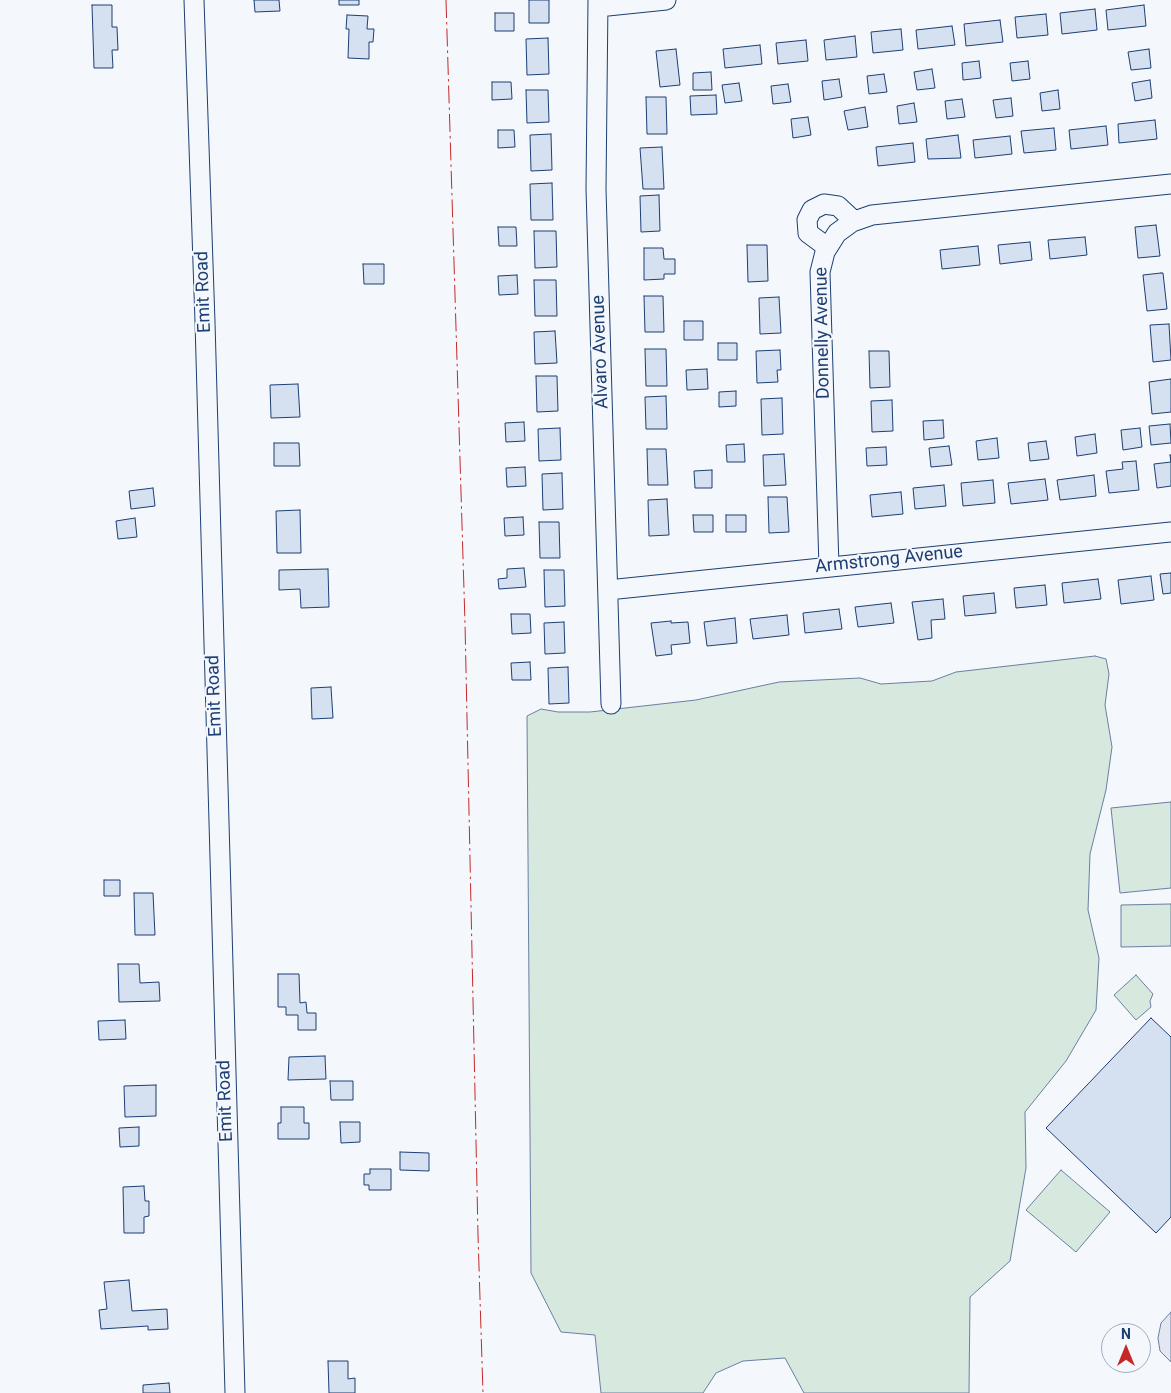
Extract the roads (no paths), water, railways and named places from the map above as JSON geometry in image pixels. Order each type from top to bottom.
[{"type":"street","name":"Emit Road","points":[[194,0],[205,322],[235,1393]]},
{"type":"street","points":[[598,4],[666,0]]},
{"type":"street","name":"Alvaro Avenue","points":[[598,4],[596,189],[611,704]]},
{"type":"street","name":"Donnelly Avenue","points":[[829,567],[820,272],[821,262],[827,247],[837,233],[854,221],[872,215],[1171,184]]},
{"type":"street","points":[[827,247],[808,233],[807,220],[812,210],[824,204],[838,206],[854,221]]},
{"type":"street","name":"Armstrong Avenue","points":[[608,590],[1171,532]]}]
